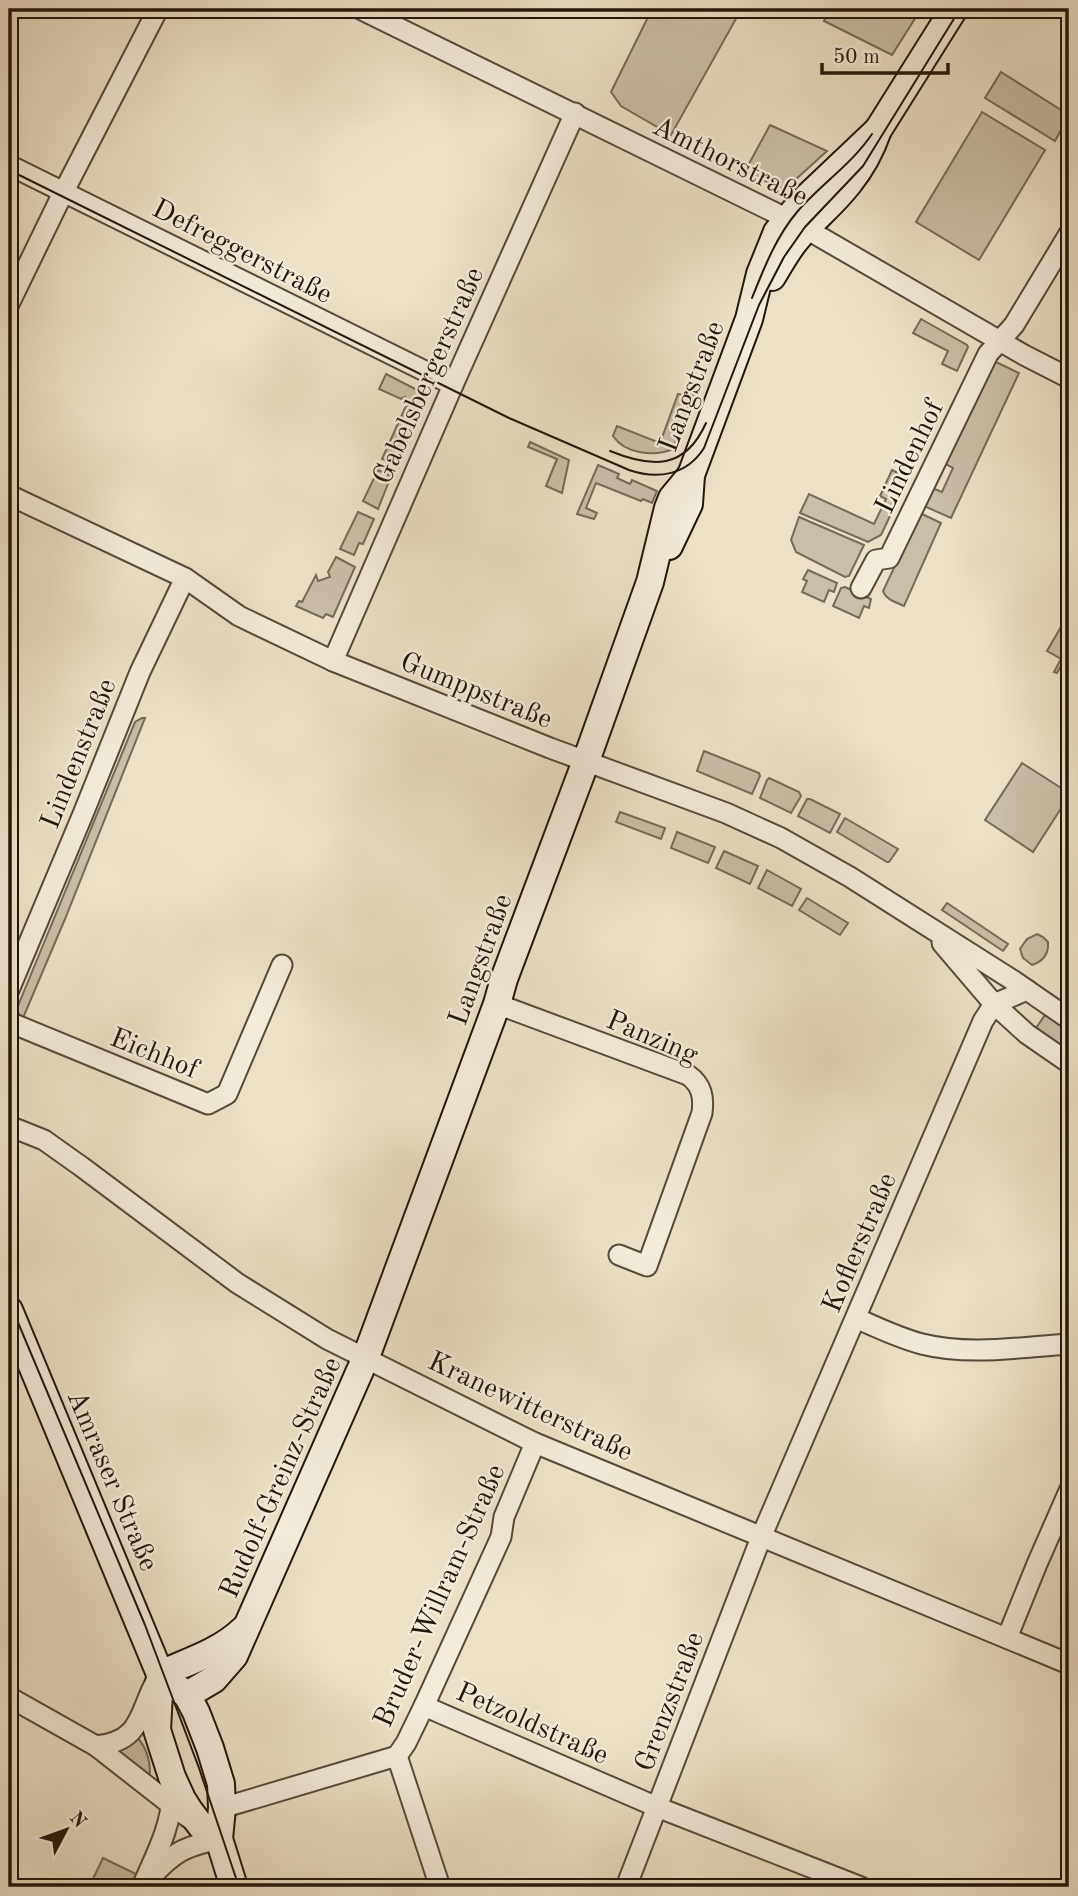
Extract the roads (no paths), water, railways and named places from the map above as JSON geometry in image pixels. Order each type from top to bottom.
[{"type":"street","points":[[9,304],[158,9]]},
{"type":"street","name":"Amthorstraße","points":[[360,9],[796,223],[1024,355],[1069,378]]},
{"type":"street","name":"Langstraße","points":[[366,1357],[650,582],[689,504],[691,475],[749,319],[786,253],[796,223],[848,185],[870,152],[878,131],[954,9]]},
{"type":"street","name":"Gabelsbergerstraße","points":[[332,661],[575,113]]},
{"type":"street","name":"Defreggerstraße","points":[[9,165],[453,385]]},
{"type":"street","points":[[1000,340],[1014,325],[1069,234]]},
{"type":"street","name":"Lindenhof","points":[[861,588],[876,560],[890,558],[988,354],[1000,340]]},
{"type":"street","name":"Gumppstraße","points":[[9,495],[185,578],[239,617],[332,661],[538,744],[715,809],[780,838],[850,877],[1069,1019]]},
{"type":"street","name":"Lindenstraße","points":[[9,990],[140,672],[185,578]]},
{"type":"street","name":"Gumppstraße","points":[[928,926],[994,1004],[1027,1034],[1069,1063]]},
{"type":"street","name":"Eichhof","points":[[9,1022],[208,1104],[227,1094],[282,965]]},
{"type":"street","points":[[994,1004],[1027,990]]},
{"type":"street","name":"Panzing","points":[[497,1004],[688,1075],[701,1090],[702,1113],[647,1265],[619,1255]]},
{"type":"street","name":"Koflerstraße","points":[[762,1535],[983,1021],[994,1004]]},
{"type":"street","name":"Kranewitterstraße","points":[[9,1126],[44,1140],[249,1290],[327,1339],[535,1443],[1069,1664]]},
{"type":"street","name":"Amraser Straße","points":[[9,1310],[160,1674],[157,1730],[172,1777],[182,1799],[210,1832],[234,1887]]},
{"type":"street","points":[[856,1318],[907,1340],[943,1348],[981,1350],[1069,1345]]},
{"type":"street","name":"Rudolf-Greinz-Straße","points":[[187,1695],[214,1679],[229,1663],[250,1623],[366,1357]]},
{"type":"street","name":"Bruder-Willram-Straße","points":[[222,1808],[397,1756],[424,1706],[501,1537],[504,1517],[535,1443]]},
{"type":"street","points":[[1007,1638],[1069,1491]]},
{"type":"street","name":"Grenzstraße","points":[[626,1887],[762,1535]]},
{"type":"street","name":"Rudolf-Greinz-Straße","points":[[160,1674],[214,1652],[250,1623]]},
{"type":"street","points":[[96,1746],[114,1743],[129,1735],[160,1674]]},
{"type":"street","name":"Amraser Straße","points":[[160,1674],[187,1695],[210,1748],[221,1784],[222,1808],[210,1832]]},
{"type":"street","points":[[9,1697],[96,1746],[172,1806],[210,1832],[174,1854],[143,1887]]},
{"type":"street","name":"Petzoldstraße","points":[[424,1706],[657,1807],[861,1887]]},
{"type":"street","points":[[397,1756],[440,1887]]},
{"type":"street","points":[[143,1887],[166,1830],[172,1806],[172,1777]]},
{"type":"tram line","points":[[9,170],[509,418],[629,470],[661,475],[689,464],[704,448],[759,305],[784,257],[805,227],[863,166],[960,9]]},
{"type":"tram line","points":[[752,298],[771,253],[797,212],[855,155],[872,134]]},
{"type":"tram line","points":[[610,451],[640,460],[666,461],[688,450],[706,423]]},
{"type":"tram line","points":[[9,1301],[145,1625],[199,1768],[239,1887]]}]
